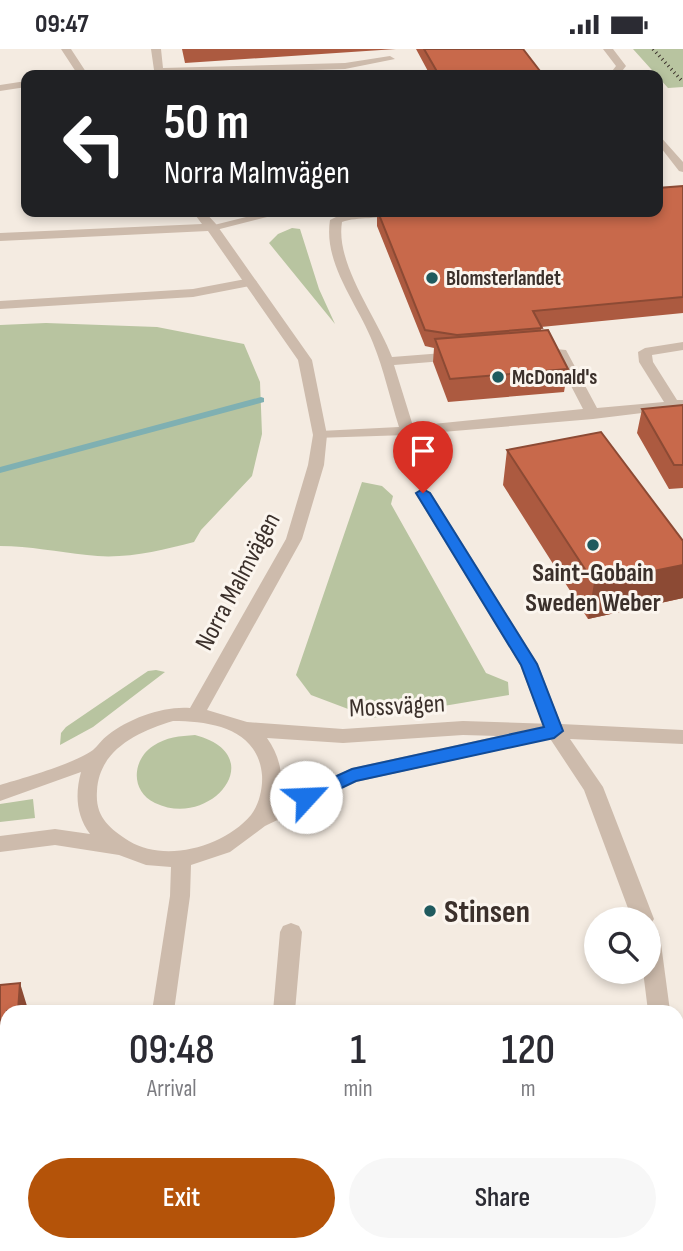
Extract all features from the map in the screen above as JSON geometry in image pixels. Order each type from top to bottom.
[{"type":"street","points":[[66,49],[80,70]]},
{"type":"street","points":[[156,49],[159,70]]},
{"type":"street","points":[[608,49],[621,66],[618,70]]},
{"type":"street","points":[[196,70],[345,66],[390,59]]},
{"type":"street","points":[[0,88],[21,85]]},
{"type":"street","points":[[663,143],[683,169]]},
{"type":"street","name":"Norra Malmvägen","points":[[196,714],[294,539],[316,465],[320,435],[305,360],[203,217]]},
{"type":"street","points":[[0,237],[212,227],[259,217]]},
{"type":"street","points":[[344,217],[336,220],[332,230],[352,287],[375,329],[387,361],[407,431]]},
{"type":"street","points":[[0,305],[193,293],[251,282]]},
{"type":"street","points":[[320,435],[407,431],[678,405],[646,362],[645,352],[683,346]]},
{"type":"street","points":[[518,352],[545,350],[561,353],[593,415]]},
{"type":"street","points":[[387,361],[466,355]]},
{"type":"street","points":[[423,493],[528,664],[554,731],[593,787],[638,907]]},
{"type":"street","name":"Mossvägen","points":[[122,848],[94,827],[86,802],[88,777],[98,756],[119,735],[141,723],[173,714],[219,718],[244,729],[343,736],[463,728],[683,737]]},
{"type":"street","name":"Mossvägen","points":[[244,729],[264,748],[271,762],[273,787],[259,820]]},
{"type":"street","name":"Mossvägen","points":[[0,844],[55,837],[122,848],[151,858],[181,859],[210,853],[236,840],[259,820],[352,775],[554,731]]},
{"type":"street","name":"Mossvägen","points":[[0,793],[51,777],[98,756]]},
{"type":"street","points":[[164,1005],[180,896],[181,859]]},
{"type":"street","points":[[285,1005],[291,932]]},
{"type":"street","points":[[655,984],[658,1005]]},
{"type":"green space","points":[[633,49],[683,49],[683,87],[668,88],[663,82],[663,70],[652,70]]},
{"type":"green space","points":[[292,228],[300,229],[319,289],[335,324],[269,243],[278,234]]},
{"type":"green space","points":[[46,323],[157,327],[244,344],[260,382],[262,434],[252,476],[201,530],[194,542],[114,556],[0,546],[0,325]]},
{"type":"green space","points":[[362,482],[382,486],[393,496],[391,504],[486,673],[508,682],[509,695],[372,718],[311,695],[296,675]]},
{"type":"green space","points":[[148,671],[165,672],[93,727],[60,745],[61,733],[66,727]]},
{"type":"green space","points":[[195,735],[218,745],[229,758],[231,772],[225,787],[213,799],[196,807],[176,809],[147,798],[141,791],[137,775],[141,759],[146,752],[168,739]]},
{"type":"green space","points":[[33,799],[35,818],[0,822],[0,804]]},
{"type":"building","points":[[424,49],[523,49],[539,70],[436,70]]},
{"type":"building","points":[[683,186],[683,297],[533,311],[542,328],[457,335],[425,330],[380,217],[663,217],[663,188]]},
{"type":"building","points":[[548,330],[568,369],[450,379],[435,339]]},
{"type":"building","points":[[683,405],[683,465],[674,465],[642,409]]},
{"type":"building","points":[[601,432],[683,541],[683,565],[594,583],[507,450]]},
{"type":"building","points":[[20,983],[18,1005],[0,1005],[0,985]]},
{"type":"waterway","points":[[0,470],[261,400]]},
{"type":"railway","points":[[653,49],[683,82]]},
{"type":"place","name":"Blomsterlandet","points":[[432,278]]},
{"type":"place","name":"McDonald's","points":[[498,377]]},
{"type":"place","name":"Saint-Gobain Sweden Weber","points":[[593,545]]},
{"type":"place","name":"Stinsen","points":[[430,911]]},
{"type":"route","points":[[306,797],[352,775],[554,731],[528,664],[423,493]]}]
